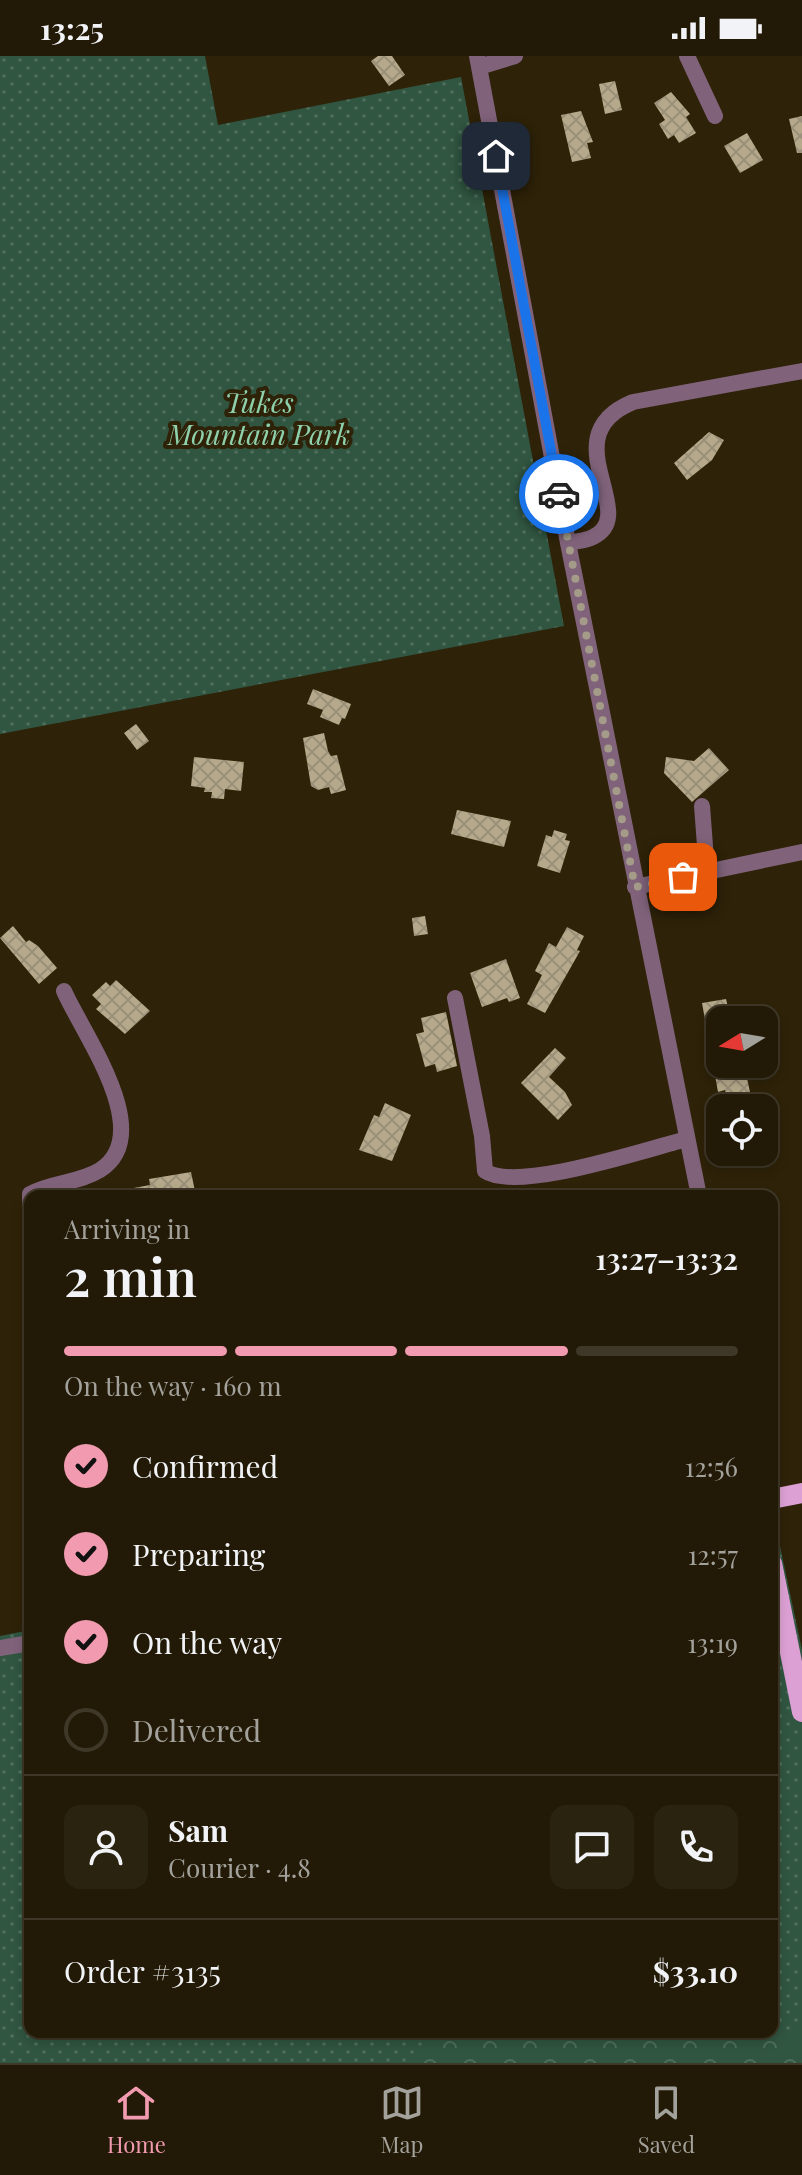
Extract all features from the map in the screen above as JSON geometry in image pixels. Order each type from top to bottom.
[{"type":"main road","points":[[778,1498],[802,1493]]},
{"type":"main road","points":[[778,1593],[802,1712]]},
{"type":"street","points":[[515,56],[478,62],[635,887],[698,1190]]},
{"type":"street","points":[[687,56],[715,116]]},
{"type":"street","points":[[568,543],[594,537],[605,526],[609,510],[596,440],[601,424],[613,410],[633,402],[802,371]]},
{"type":"street","points":[[702,806],[707,872]]},
{"type":"street","points":[[635,887],[802,852]]},
{"type":"street","points":[[42,1190],[100,1170],[115,1154],[123,1130],[112,1086],[64,991]]},
{"type":"street","points":[[455,998],[482,1136],[485,1171],[494,1177],[546,1175],[687,1139]]},
{"type":"street","points":[[0,1648],[24,1644]]},
{"type":"green space","name":"Tukes Mountain Park","points":[[0,56],[205,56],[218,125],[461,77],[564,626],[0,734]]},
{"type":"green space","points":[[778,1536],[802,1650],[802,2063],[0,2063],[0,1636],[24,1631],[24,2038],[778,2038]]},
{"type":"green space","points":[[778,2034],[802,2034],[802,2063],[412,2063],[424,2038],[778,2038]]},
{"type":"building","points":[[378,56],[392,56],[405,75],[389,86],[371,61]]},
{"type":"building","points":[[615,81],[622,110],[605,114],[599,84]]},
{"type":"building","points":[[671,92],[690,114],[686,117],[696,133],[679,143],[674,135],[668,139],[659,124],[665,120],[654,103]]},
{"type":"building","points":[[581,111],[593,142],[587,143],[591,158],[572,162],[561,115]]},
{"type":"building","points":[[802,116],[802,153],[797,153],[789,119]]},
{"type":"building","points":[[747,133],[763,160],[740,173],[724,146]]},
{"type":"building","points":[[709,432],[724,440],[712,460],[687,480],[674,463]]},
{"type":"building","points":[[313,689],[351,704],[339,725],[320,717],[323,710],[307,704]]},
{"type":"building","points":[[136,724],[149,741],[137,750],[124,733]]},
{"type":"building","points":[[324,733],[328,751],[331,756],[337,755],[346,790],[331,794],[329,787],[318,790],[311,786],[303,738]]},
{"type":"building","points":[[709,748],[729,770],[692,802],[664,773],[666,757],[694,761]]},
{"type":"building","points":[[194,757],[244,762],[241,791],[225,789],[224,799],[211,798],[212,792],[191,786]]},
{"type":"building","points":[[457,810],[511,821],[504,847],[451,834]]},
{"type":"building","points":[[554,830],[567,834],[565,840],[570,841],[560,873],[537,866],[546,835],[552,837]]},
{"type":"building","points":[[425,916],[428,934],[414,936],[412,918]]},
{"type":"building","points":[[13,926],[26,942],[29,940],[38,946],[57,968],[39,984],[0,938]]},
{"type":"building","points":[[567,927],[584,936],[577,950],[580,951],[545,1013],[527,1004],[542,975],[535,971],[549,943],[556,947]]},
{"type":"building","points":[[506,959],[520,998],[509,1002],[507,998],[482,1007],[470,973]]},
{"type":"building","points":[[116,980],[150,1011],[125,1034],[96,1009],[101,1004],[92,995],[106,982],[110,986]]},
{"type":"building","points":[[726,999],[728,1006],[706,1006],[706,1025],[702,1003]]},
{"type":"building","points":[[446,1012],[457,1066],[437,1072],[435,1064],[425,1067],[416,1034],[424,1032],[421,1018]]},
{"type":"building","points":[[555,1048],[566,1058],[549,1077],[565,1092],[572,1105],[558,1120],[521,1083]]},
{"type":"building","points":[[716,1078],[747,1078],[750,1094],[726,1094],[725,1090],[718,1092]]},
{"type":"building","points":[[385,1103],[411,1115],[392,1161],[359,1150],[374,1115],[379,1117]]},
{"type":"building","points":[[191,1172],[195,1190],[123,1190],[150,1185],[149,1179]]},
{"type":"way so far","points":[[559,494],[635,887],[683,877]]},
{"type":"route","points":[[496,156],[559,494]]}]
